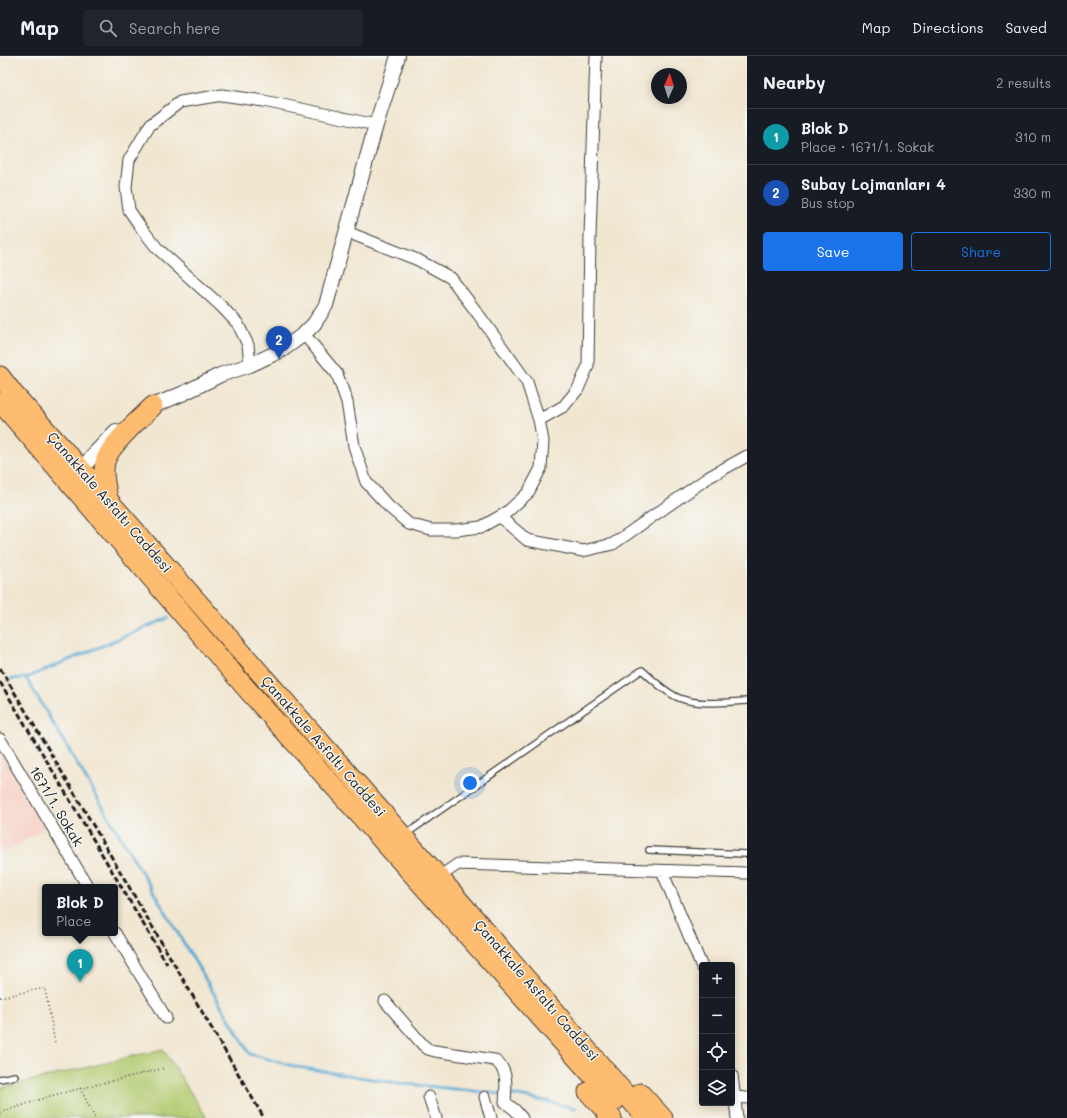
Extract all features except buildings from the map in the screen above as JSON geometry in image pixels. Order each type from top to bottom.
[{"type":"highway","name":"Çanakkale Asfaltı Caddesi","points":[[0,376],[13,393],[109,500],[439,877],[646,1118]]},
{"type":"highway","name":"Çanakkale Asfaltı Caddesi","points":[[0,402],[245,687],[630,1118]]},
{"type":"highway","points":[[109,500],[104,474],[105,461],[116,444],[153,406]]},
{"type":"highway","points":[[518,994],[545,1044],[608,1115]]},
{"type":"highway","points":[[570,1029],[629,1080],[663,1118]]},
{"type":"street","points":[[70,484],[93,455],[115,432],[153,406],[184,393],[220,375],[250,365],[282,350],[304,334],[314,324],[326,305],[376,125],[398,56]]},
{"type":"street","points":[[539,420],[564,406],[578,389],[588,366],[590,237],[596,56]]},
{"type":"street","points":[[250,365],[248,345],[238,324],[222,307],[157,248],[142,230],[129,210],[126,187],[129,160],[150,125],[180,102],[222,95],[264,101],[376,125]]},
{"type":"street","points":[[304,334],[337,374],[348,402],[354,446],[366,482],[389,507],[410,524],[431,530],[481,527],[506,513],[528,492],[541,468],[543,441],[539,420],[527,382],[451,278],[418,260],[347,232]]},
{"type":"street","points":[[500,517],[527,540],[583,551],[613,544],[709,477],[747,456]]},
{"type":"street","name":"1671/1. Sokak","points":[[0,740],[86,884]]},
{"type":"street","points":[[439,877],[458,864],[747,873]]},
{"type":"street","points":[[662,871],[700,962]]},
{"type":"street","points":[[117,936],[166,1018]]},
{"type":"street","points":[[385,1001],[428,1049],[494,1060],[501,1064],[506,1075],[505,1102],[522,1118]]},
{"type":"street","points":[[429,1097],[436,1118]]},
{"type":"street","points":[[485,1097],[491,1118]]},
{"type":"street","points":[[737,1118],[735,1097],[747,1098]]},
{"type":"lane","points":[[402,836],[642,670],[662,688],[680,698],[703,703],[747,701]]},
{"type":"lane","points":[[649,850],[747,854]]},
{"type":"lane","points":[[0,1079],[15,1076]]},
{"type":"path","points":[[0,997],[45,988],[55,1043]]},
{"type":"path","points":[[0,1113],[50,1096],[165,1068]]},
{"type":"path","points":[[80,1088],[96,1118]]},
{"type":"shaded area","points":[[0,747],[47,827],[0,855]]},
{"type":"green space","points":[[163,1049],[207,1118],[0,1118],[0,1088]]},
{"type":"waterway","points":[[26,678],[168,618]]},
{"type":"waterway","points":[[11,679],[26,678],[250,1054],[297,1067],[397,1083],[502,1094]]},
{"type":"waterway","points":[[508,1094],[575,1108]]},
{"type":"railway","points":[[0,668],[264,1118]]},
{"type":"railway","points":[[0,682],[167,964]]},
{"type":"place","name":"Subay Lojmanları 4","points":[[279,359]]},
{"type":"place","name":"Blok D","points":[[80,982]]}]
